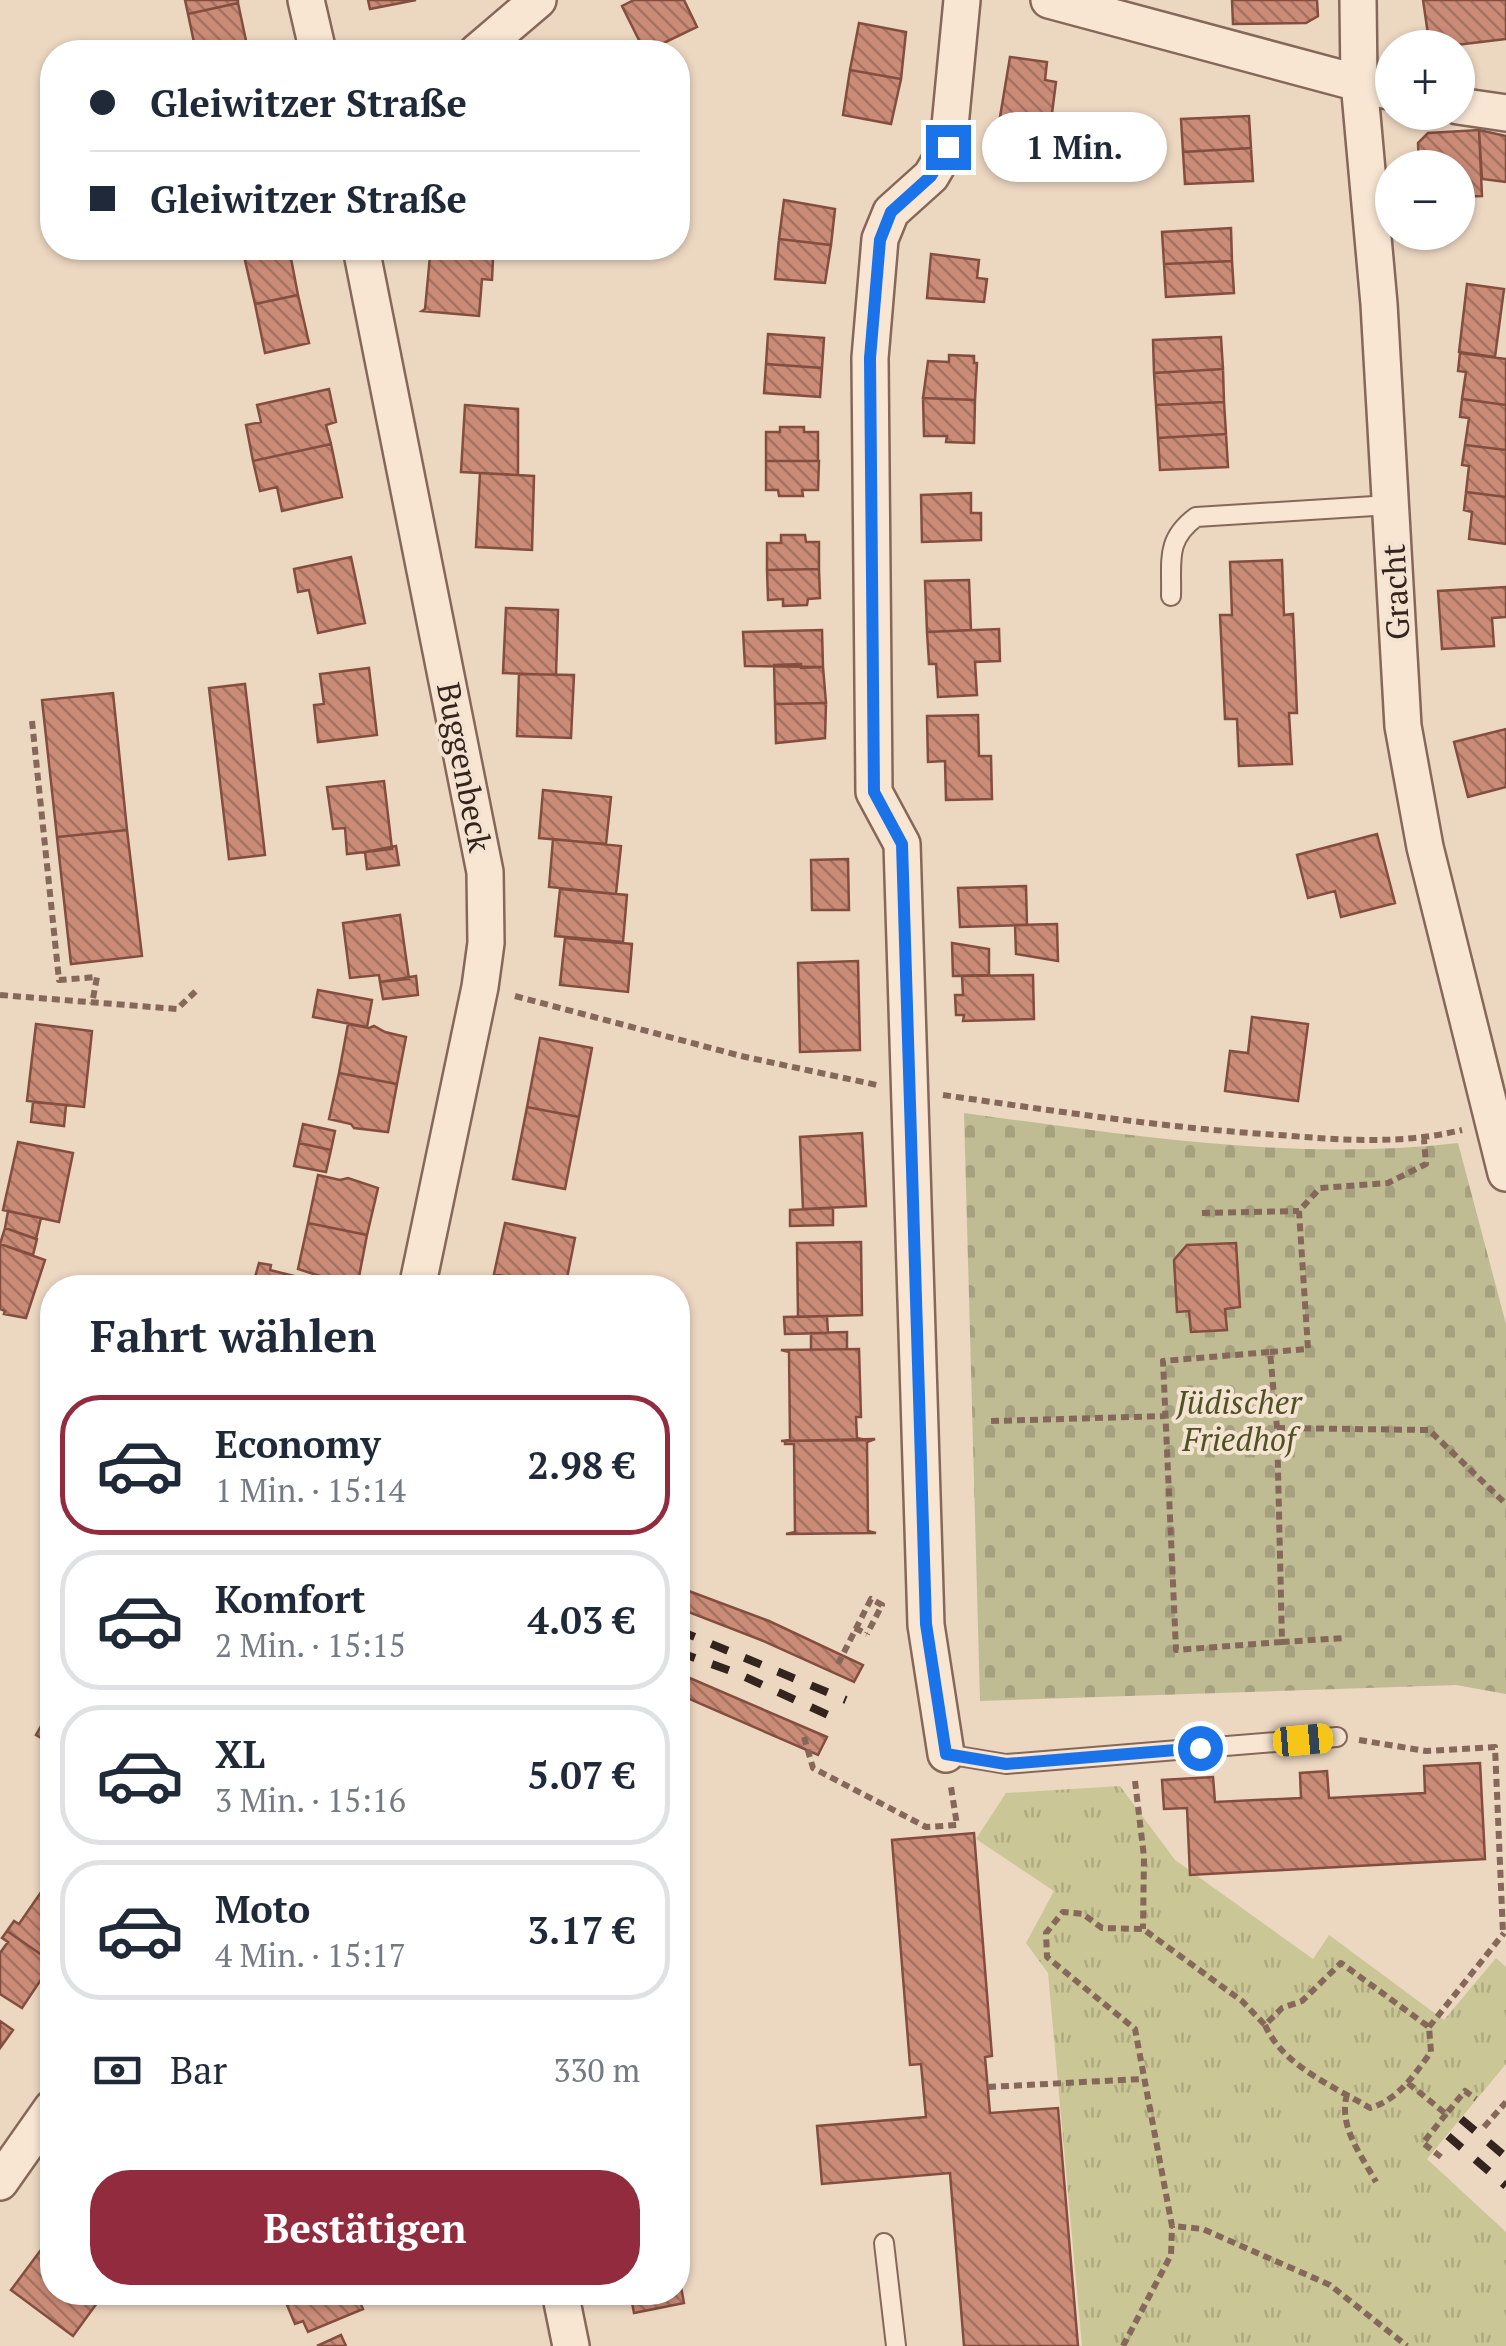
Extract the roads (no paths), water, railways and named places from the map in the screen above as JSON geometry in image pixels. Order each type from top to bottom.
[{"type":"street","points":[[306,0],[315,40]]},
{"type":"street","points":[[491,40],[538,0]]},
{"type":"street","points":[[946,1754],[926,1624],[902,844],[874,792],[870,358],[880,240],[891,212],[931,176],[948,147],[962,0]]},
{"type":"street","points":[[1049,0],[1375,87]]},
{"type":"street","name":"Gracht","points":[[1358,0],[1375,82]]},
{"type":"street","points":[[1475,109],[1506,114]]},
{"type":"street","name":"Gracht","points":[[1377,130],[1379,304],[1403,726],[1425,847],[1506,1173]]},
{"type":"street","name":"Buggenbeck","points":[[363,260],[485,872],[486,943],[480,987],[420,1275]]},
{"type":"street","points":[[0,2182],[40,2125]]},
{"type":"street","points":[[563,2305],[572,2346]]},
{"type":"lane","points":[[1171,596],[1172,543],[1180,529],[1196,517],[1390,505]]},
{"type":"lane","points":[[946,1754],[1006,1764],[1337,1736]]},
{"type":"lane","points":[[884,2243],[896,2346]]},
{"type":"railway","points":[[690,1635],[846,1700]]},
{"type":"railway","points":[[690,1656],[837,1719]]},
{"type":"railway","points":[[1461,2119],[1506,2157]]},
{"type":"railway","points":[[1448,2136],[1506,2186]]},
{"type":"park label","name":"Jüdischer Friedhof","points":[[1239,1420]]}]
